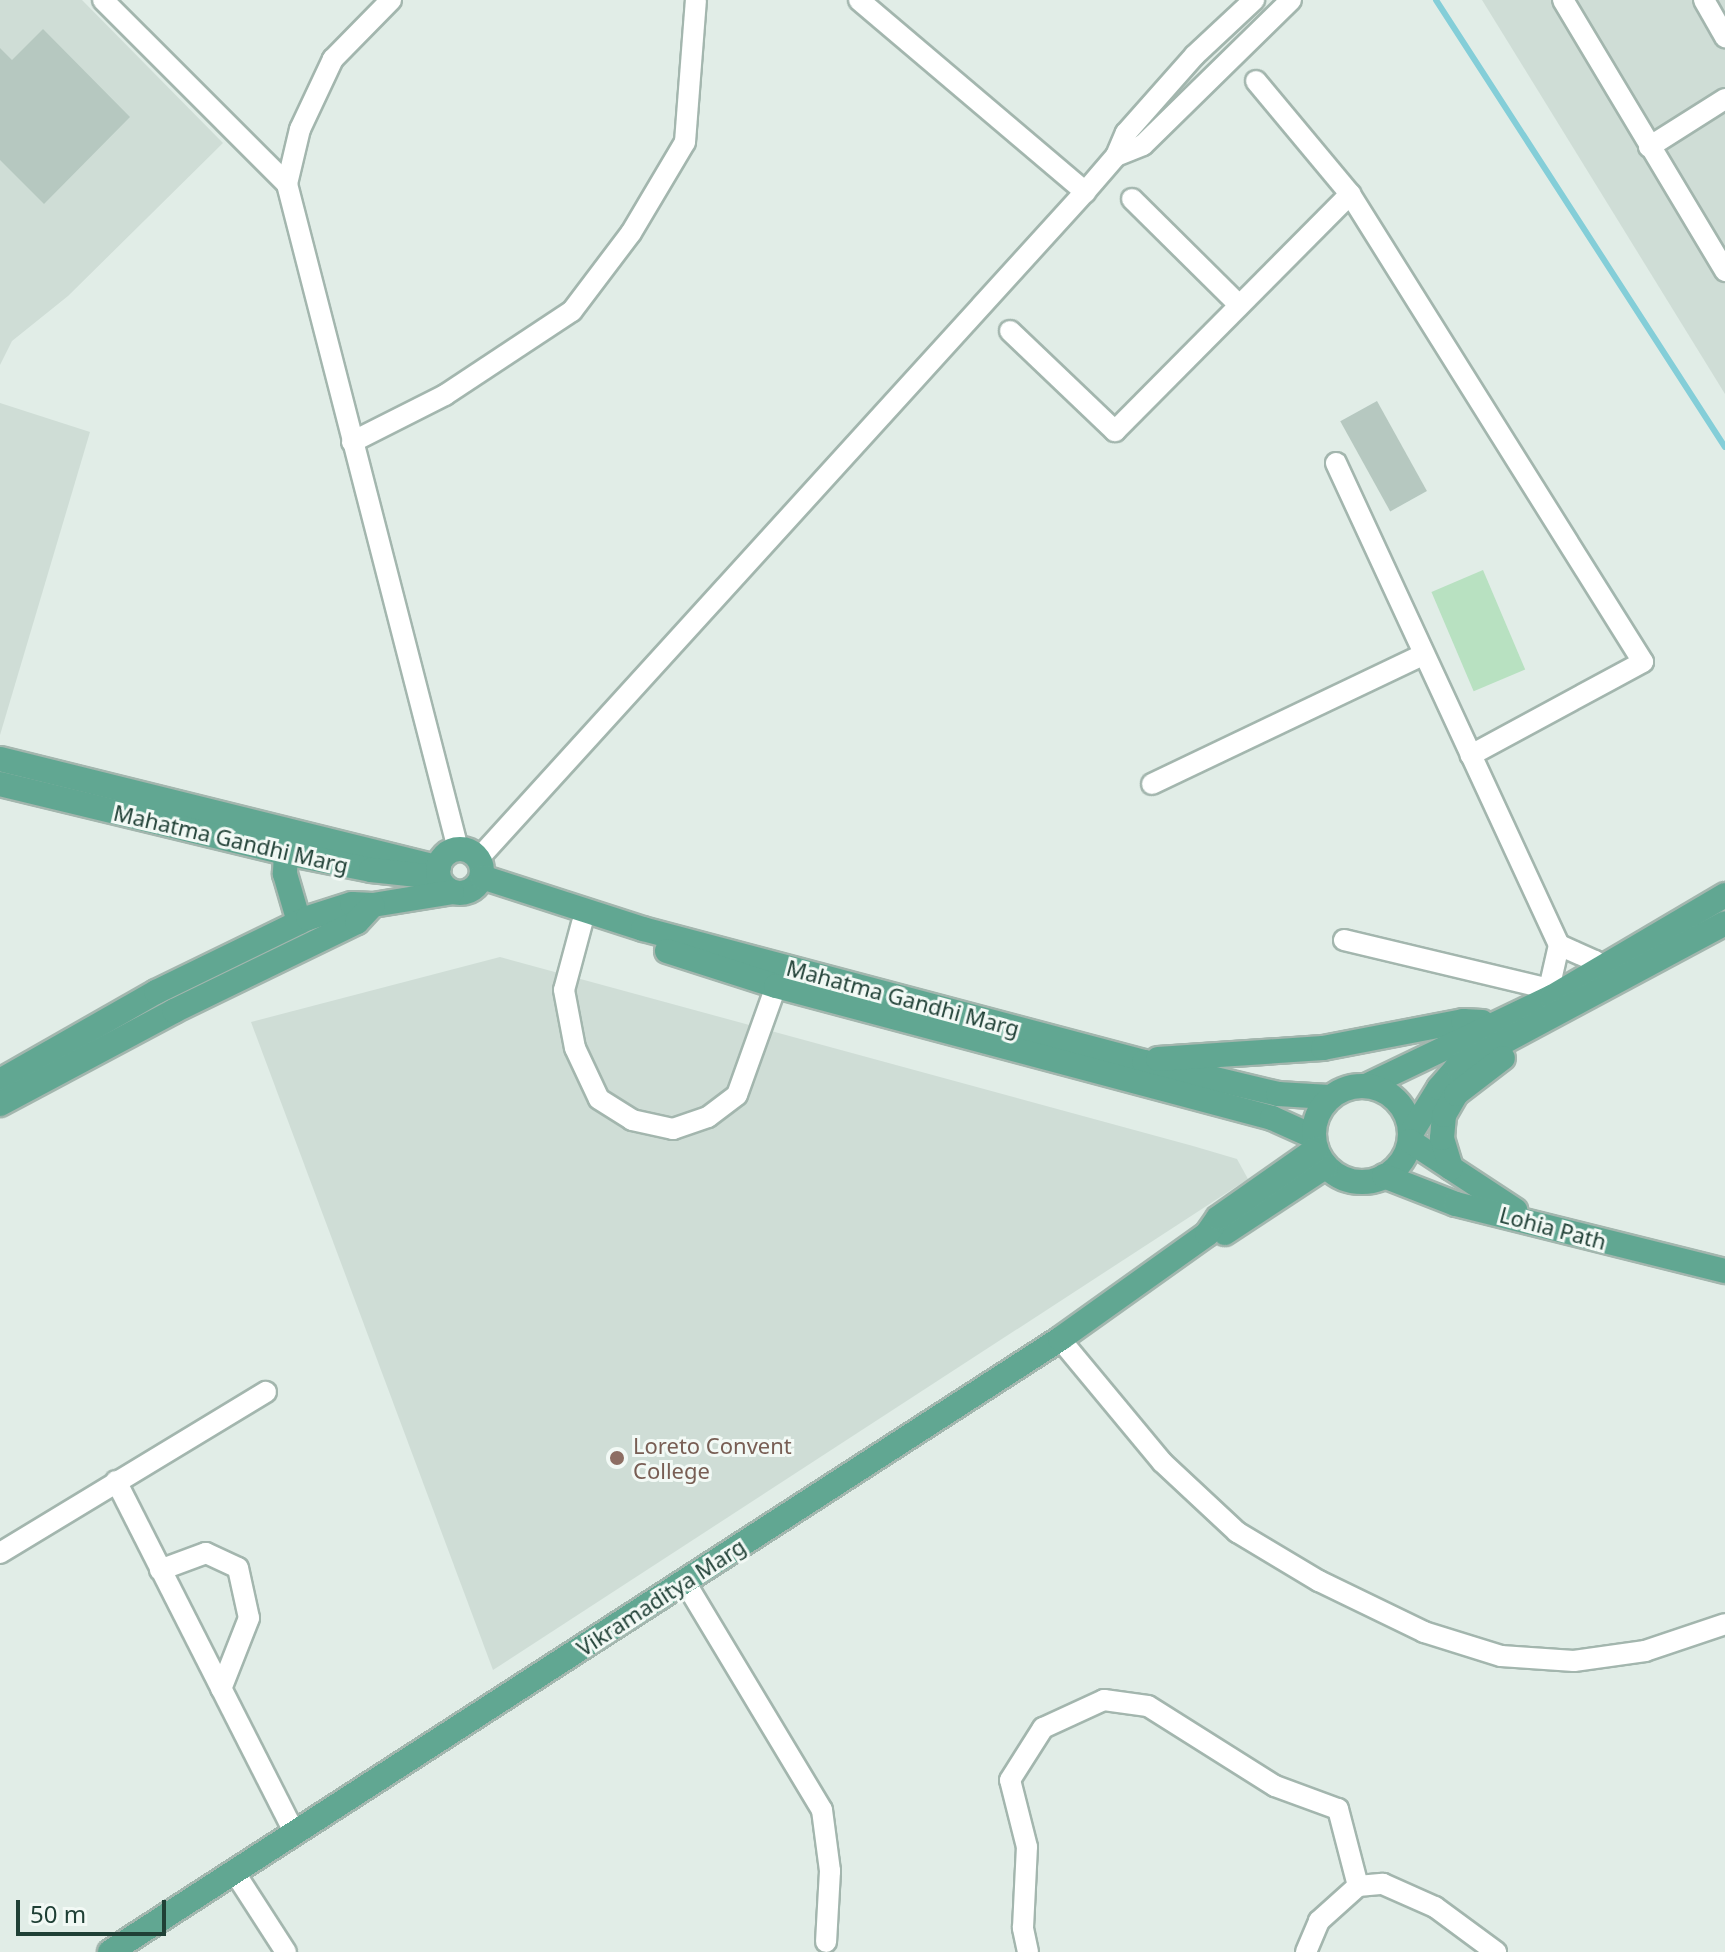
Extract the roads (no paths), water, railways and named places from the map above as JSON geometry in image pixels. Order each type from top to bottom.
[{"type":"main road","points":[[0,759],[29,780]]},
{"type":"main road","points":[[0,784],[29,780]]},
{"type":"main road","name":"Mahatma Gandhi Marg","points":[[29,780],[286,853],[371,870],[443,879]]},
{"type":"main road","name":"Mahatma Gandhi Marg","points":[[29,780],[443,879]]},
{"type":"main road","points":[[286,853],[285,874],[299,922]]},
{"type":"main road","points":[[445,855],[474,868],[465,893],[443,879],[445,855]]},
{"type":"main road","name":"Mahatma Gandhi Marg","points":[[474,868],[582,923],[776,986],[1272,1118],[1318,1151]]},
{"type":"main road","name":"Mahatma Gandhi Marg","points":[[474,868],[643,929],[1144,1062],[1278,1094],[1329,1097]]},
{"type":"main road","points":[[0,1081],[156,992],[299,922],[352,904],[373,905],[443,879]]},
{"type":"main road","points":[[1725,895],[1599,979],[1457,1067],[1439,1088],[1410,1138],[1404,1159],[1384,1176],[1355,1183],[1318,1151],[1320,1109],[1329,1097],[1350,1086],[1368,1085],[1550,993],[1599,979],[1725,923]]},
{"type":"main road","points":[[0,1104],[174,1011],[357,922],[373,905]]},
{"type":"main road","points":[[1451,1168],[1442,1138],[1444,1115],[1456,1094],[1599,979]]},
{"type":"main road","points":[[1144,1062],[1163,1058],[1323,1048],[1463,1021],[1495,1022]]},
{"type":"main road","points":[[1368,1085],[1387,1092],[1400,1103],[1409,1122],[1410,1138]]},
{"type":"main road","points":[[1410,1138],[1531,1220]]},
{"type":"main road","name":"Vikramaditya Marg","points":[[110,1952],[1060,1339],[1207,1234],[1224,1233],[1318,1151]]},
{"type":"main road","name":"Lohia Path","points":[[1384,1176],[1456,1204],[1531,1220],[1725,1271]]},
{"type":"street","points":[[103,0],[287,184]]},
{"type":"street","points":[[391,0],[333,59],[300,129],[287,184],[352,442],[474,868]]},
{"type":"street","points":[[352,442],[445,395],[572,311],[631,233],[685,142],[696,0]]},
{"type":"street","points":[[859,0],[1085,192]]},
{"type":"street","points":[[474,868],[1085,192],[1116,156],[1126,133],[1175,77],[1254,0]]},
{"type":"street","points":[[1563,0],[1725,271]]},
{"type":"street","points":[[1704,0],[1725,37]]},
{"type":"street","points":[[1116,156],[1143,145],[1286,1]]},
{"type":"street","points":[[1256,81],[1350,194],[1643,662],[1471,755]]},
{"type":"street","points":[[1649,147],[1725,99]]},
{"type":"street","points":[[1010,331],[1115,431],[1350,194]]},
{"type":"street","points":[[1132,199],[1239,305]]},
{"type":"street","points":[[1336,463],[1559,945],[1550,993],[1344,940]]},
{"type":"street","points":[[1152,784],[1424,654]]},
{"type":"street","points":[[0,745],[29,780],[0,793]]},
{"type":"street","points":[[582,923],[564,990],[575,1048],[599,1099],[632,1120],[673,1129],[708,1117],[737,1095],[776,986]]},
{"type":"street","points":[[1559,945],[1595,961],[1599,979]]},
{"type":"street","points":[[1060,1339],[1162,1462],[1237,1532],[1319,1581],[1424,1632],[1501,1656],[1574,1661],[1645,1651],[1725,1624]]},
{"type":"street","points":[[0,1553],[266,1392]]},
{"type":"street","points":[[116,1481],[295,1834]]},
{"type":"street","points":[[160,1570],[206,1553],[238,1568],[249,1618],[221,1689]]},
{"type":"street","points":[[685,1582],[822,1810],[830,1871],[826,1942]]},
{"type":"street","points":[[1028,1952],[1023,1928],[1027,1847],[1010,1780],[1043,1728],[1104,1700],[1148,1706],[1275,1786],[1338,1809],[1358,1886]]},
{"type":"street","points":[[235,1873],[286,1952]]},
{"type":"street","points":[[1306,1952],[1319,1921],[1358,1886],[1383,1884],[1435,1907],[1496,1952]]},
{"type":"waterway","points":[[1436,0],[1725,447]]},
{"type":"place","name":"Loreto Convent College","points":[[617,1458]]}]
